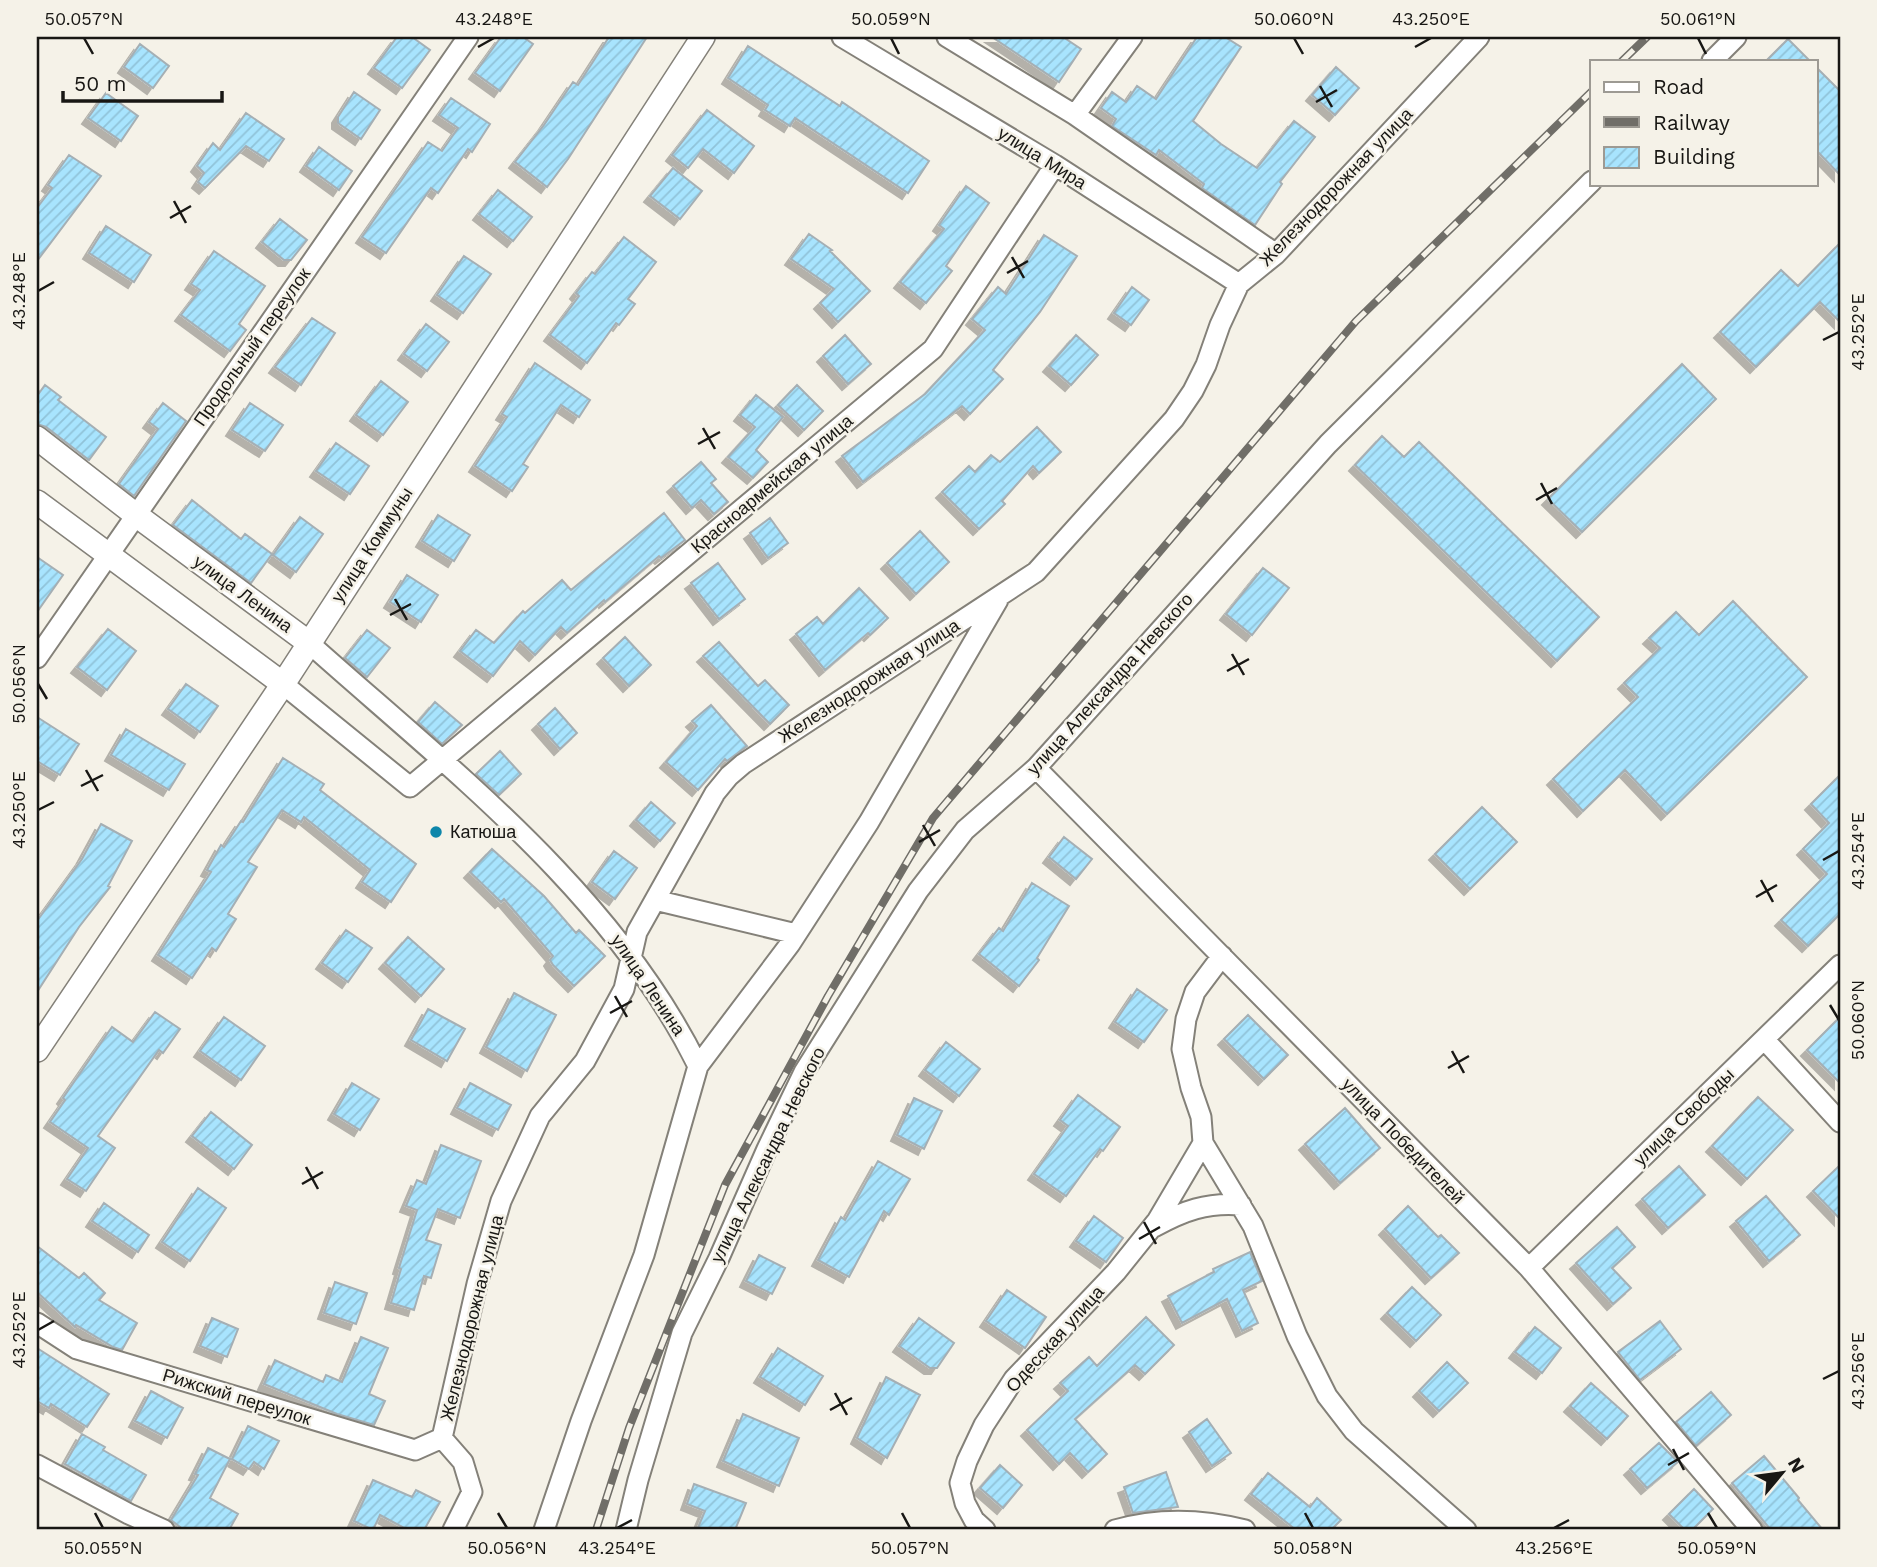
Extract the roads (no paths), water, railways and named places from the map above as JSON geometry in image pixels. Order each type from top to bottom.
[{"type":"street","name":"Продольный переулок","points":[[37,659],[468,37]]},
{"type":"street","name":"улица Коммуны","points":[[37,1050],[283,684],[703,37]]},
{"type":"street","name":"улица Мира","points":[[842,37],[1055,165],[1239,284]]},
{"type":"street","points":[[947,37],[1075,115],[1276,254]]},
{"type":"street","points":[[1075,115],[1132,37]]},
{"type":"street","name":"Железнодорожная улица","points":[[442,1438],[477,1284],[501,1201],[540,1116],[585,1061],[624,989],[637,932],[715,793],[729,776],[768,747],[1036,572],[1174,419],[1206,365],[1220,325],[1239,284],[1276,254],[1479,37]]},
{"type":"street","points":[[1713,60],[1737,37]]},
{"type":"street","name":"Красноармейская улица","points":[[442,761],[933,349],[1055,165]]},
{"type":"street","name":"улица Александра Невского","points":[[626,1530],[682,1332],[719,1258],[767,1149],[804,1072],[897,924],[949,850],[965,830],[1036,768],[1328,444],[1590,183]]},
{"type":"street","name":"улица Ленина","points":[[37,438],[309,643],[503,816],[598,913],[682,1034],[698,1066]]},
{"type":"street","points":[[37,502],[283,684],[410,788],[442,761]]},
{"type":"street","points":[[544,1530],[580,1421],[644,1255],[698,1066],[796,934],[869,822],[1000,596]]},
{"type":"street","name":"улица Победителей","points":[[1036,768],[1529,1268],[1752,1530]]},
{"type":"street","points":[[656,900],[796,934]]},
{"type":"street","points":[[1222,956],[1195,992],[1182,1049],[1201,1117],[1203,1143],[1254,1226],[1297,1336],[1327,1396],[1354,1432],[1466,1530]]},
{"type":"street","name":"улица Свободы","points":[[1529,1268],[1840,965]]},
{"type":"street","points":[[1764,1039],[1840,1122]]},
{"type":"street","name":"Одесская улица","points":[[985,1530],[974,1520],[965,1503],[960,1483],[984,1425],[1014,1379],[1116,1272],[1150,1229],[1203,1143]]},
{"type":"street","name":"Одесская улица","points":[[1150,1229],[1200,1206],[1221,1203],[1241,1205]]},
{"type":"street","name":"Рижский переулок","points":[[37,1323],[77,1349],[415,1450],[442,1438]]},
{"type":"street","points":[[442,1438],[463,1462],[472,1492],[453,1530]]},
{"type":"street","points":[[37,1465],[164,1530]]},
{"type":"street","points":[[1115,1530],[1164,1522],[1198,1521],[1245,1530]]},
{"type":"railway","points":[[1623,60],[1647,37]]},
{"type":"railway","points":[[596,1530],[629,1428],[725,1185],[828,996],[933,818],[1356,321],[1590,93]]},
{"type":"place","name":"Катюша","points":[[436,832]]}]
